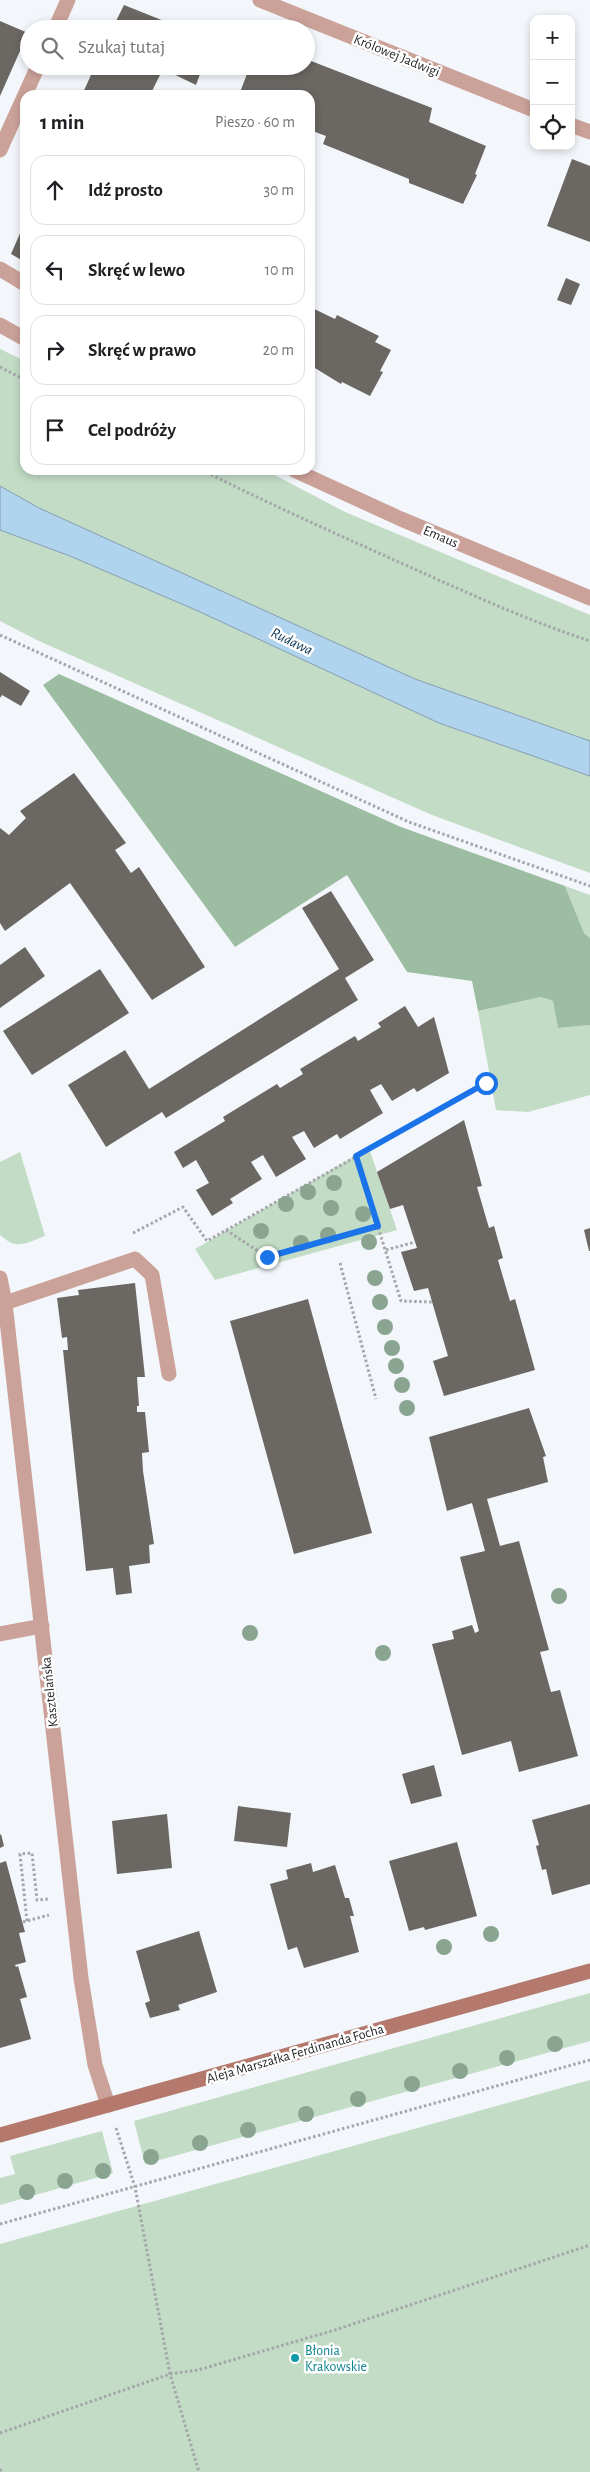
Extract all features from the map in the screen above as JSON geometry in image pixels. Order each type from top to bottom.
[{"type":"street","points":[[59,20],[68,0]]},
{"type":"street","name":"Królowej Jadwigi","points":[[260,0],[310,20]]},
{"type":"street","name":"Królowej Jadwigi","points":[[315,22],[530,108]]},
{"type":"street","points":[[27,90],[34,75]]},
{"type":"street","points":[[0,150],[20,106]]},
{"type":"street","points":[[575,126],[590,132]]},
{"type":"street","points":[[0,269],[20,281]]},
{"type":"street","points":[[0,326],[20,336]]},
{"type":"street","name":"Emaus","points":[[305,475],[401,519],[590,598]]},
{"type":"street","points":[[5,1303],[135,1259],[152,1275],[168,1374]]},
{"type":"street","name":"Kasztelańska","points":[[0,1278],[5,1303],[81,1978],[95,2065],[108,2105]]},
{"type":"street","points":[[0,1634],[42,1626]]},
{"type":"street","name":"Aleja Marszałka Ferdinanda Focha","points":[[0,2135],[590,1971]]},
{"type":"path","points":[[0,367],[20,377]]},
{"type":"path","points":[[212,475],[271,505],[427,575],[552,629],[590,642]]},
{"type":"path","points":[[0,635],[409,822],[590,886]]},
{"type":"path","points":[[132,1233],[183,1207],[207,1241],[486,1083]]},
{"type":"path","points":[[356,1156],[400,1301],[432,1302]]},
{"type":"path","points":[[226,1230],[267,1257],[378,1226]]},
{"type":"path","points":[[386,1250],[415,1242]]},
{"type":"path","points":[[340,1263],[376,1399]]},
{"type":"path","points":[[50,1899],[37,1900],[32,1853],[20,1854],[25,1921],[52,1914]]},
{"type":"path","points":[[0,2224],[590,2060]]},
{"type":"path","points":[[108,2105],[135,2187],[170,2374],[199,2472]]},
{"type":"path","points":[[0,2433],[170,2374],[198,2370],[335,2330],[590,2245]]},
{"type":"green space","points":[[0,349],[20,359],[20,475],[275,475],[345,512],[590,615],[590,741],[415,679],[39,508],[0,486]]},
{"type":"green space","points":[[0,530],[70,556],[198,611],[439,723],[590,776],[590,873],[432,815],[39,641],[0,621]]},
{"type":"green space","points":[[59,674],[401,827],[565,886],[584,933],[590,938],[590,1025],[558,1028],[553,1001],[541,997],[478,1011],[472,981],[407,972],[347,875],[235,947],[43,685]]},
{"type":"green space","points":[[565,886],[590,895],[590,938],[584,933]]},
{"type":"green space","points":[[541,997],[553,1001],[558,1028],[590,1025],[590,1095],[528,1112],[496,1110],[478,1011]]},
{"type":"green space","points":[[369,1148],[397,1230],[215,1280],[195,1249]]},
{"type":"green space","points":[[20,1152],[45,1236],[27,1243],[17,1244],[6,1240],[0,1235],[0,1162]]},
{"type":"green space","points":[[590,1993],[590,2041],[145,2164],[134,2121]]},
{"type":"green space","name":"Błonia Krakowskie","points":[[590,2080],[590,2472],[0,2472],[0,2244]]},
{"type":"green space","points":[[102,2131],[113,2173],[0,2205],[0,2178],[15,2174],[10,2156]]},
{"type":"water","name":"Rudawa","points":[[0,486],[39,508],[415,679],[590,741],[590,776],[439,723],[198,611],[70,556],[0,530]]},
{"type":"building","points":[[124,5],[162,20],[116,20]]},
{"type":"building","points":[[0,21],[20,30],[20,51],[0,96]]},
{"type":"building","points":[[315,62],[432,108],[429,122],[486,146],[475,174],[477,175],[463,204],[409,183],[409,179],[323,144],[326,136],[315,132],[315,90],[241,90],[247,75],[315,75]]},
{"type":"building","points":[[91,75],[160,75],[152,90],[84,90]]},
{"type":"building","points":[[175,75],[200,75],[196,85]]},
{"type":"building","points":[[572,159],[590,166],[590,242],[547,226]]},
{"type":"building","points":[[20,233],[20,259],[11,254]]},
{"type":"building","points":[[566,278],[580,284],[571,305],[557,300]]},
{"type":"building","points":[[315,309],[335,319],[337,315],[379,336],[375,342],[391,350],[380,371],[383,372],[370,396],[342,382],[341,384],[315,368]]},
{"type":"building","points":[[0,672],[30,691],[21,706],[2,695],[0,698]]},
{"type":"building","points":[[74,773],[126,843],[115,850],[131,873],[139,867],[205,967],[152,1000],[70,883],[5,931],[0,923],[0,828],[9,835],[26,818],[20,811]]},
{"type":"building","points":[[331,891],[374,960],[345,978],[358,1000],[166,1118],[162,1112],[106,1147],[68,1085],[125,1050],[149,1089],[339,969],[302,908]]},
{"type":"building","points":[[25,947],[45,976],[0,1008],[0,965]]},
{"type":"building","points":[[100,969],[129,1013],[32,1075],[3,1031]]},
{"type":"building","points":[[405,1006],[418,1027],[434,1017],[449,1073],[417,1092],[414,1088],[392,1101],[381,1084],[370,1090],[383,1113],[340,1139],[337,1134],[314,1148],[304,1131],[292,1137],[306,1159],[276,1177],[263,1155],[251,1162],[262,1179],[230,1199],[233,1203],[212,1216],[196,1190],[209,1183],[196,1160],[183,1168],[174,1152],[225,1121],[223,1117],[277,1084],[280,1088],[303,1074],[300,1069],[355,1036],[358,1041],[381,1027],[378,1023]]},
{"type":"building","points":[[464,1120],[482,1186],[477,1187],[489,1228],[494,1226],[503,1258],[498,1260],[510,1301],[515,1299],[535,1370],[444,1396],[433,1361],[448,1356],[428,1288],[414,1291],[401,1252],[417,1248],[403,1205],[390,1209],[377,1172]]},
{"type":"building","points":[[590,1228],[590,1251],[589,1251],[584,1230]]},
{"type":"building","points":[[135,1283],[145,1377],[137,1377],[139,1406],[137,1406],[137,1412],[145,1412],[149,1452],[142,1453],[143,1471],[154,1544],[149,1545],[150,1563],[129,1566],[132,1593],[116,1595],[113,1568],[86,1571],[63,1350],[68,1350],[67,1337],[62,1338],[57,1298],[79,1295],[78,1290]]},
{"type":"building","points":[[308,1299],[372,1533],[294,1554],[230,1321]]},
{"type":"building","points":[[529,1408],[546,1456],[543,1457],[548,1482],[487,1499],[500,1546],[519,1541],[549,1650],[540,1652],[551,1692],[560,1690],[578,1756],[519,1772],[511,1741],[462,1755],[432,1644],[454,1639],[452,1631],[472,1625],[475,1633],[479,1631],[460,1557],[485,1551],[472,1503],[447,1511],[429,1437]]},
{"type":"building","points":[[434,1765],[442,1796],[411,1804],[402,1774]]},
{"type":"building","points":[[590,1804],[590,1884],[552,1895],[546,1869],[542,1870],[536,1846],[539,1845],[532,1820]]},
{"type":"building","points":[[238,1806],[291,1813],[287,1847],[234,1841]]},
{"type":"building","points":[[167,1814],[172,1868],[117,1874],[112,1821]]},
{"type":"building","points":[[0,1835],[4,1846],[0,1848]]},
{"type":"building","points":[[457,1842],[477,1916],[425,1930],[424,1927],[409,1931],[389,1861]]},
{"type":"building","points":[[6,1861],[25,1932],[19,1933],[26,1962],[15,1965],[16,1967],[18,1966],[27,1997],[20,1999],[31,2039],[0,2048],[0,1863]]},
{"type":"building","points":[[311,1863],[313,1872],[335,1865],[345,1898],[349,1898],[354,1916],[350,1916],[359,1952],[304,1968],[297,1947],[288,1950],[270,1884],[288,1879],[286,1870]]},
{"type":"building","points":[[199,1931],[217,1992],[178,2005],[180,2010],[150,2018],[145,2003],[150,2001],[136,1951]]},
{"type":"place","name":"Błonia Krakowskie","points":[[295,2358]]},
{"type":"route","points":[[267,1257],[378,1226],[356,1156],[486,1083]]}]
